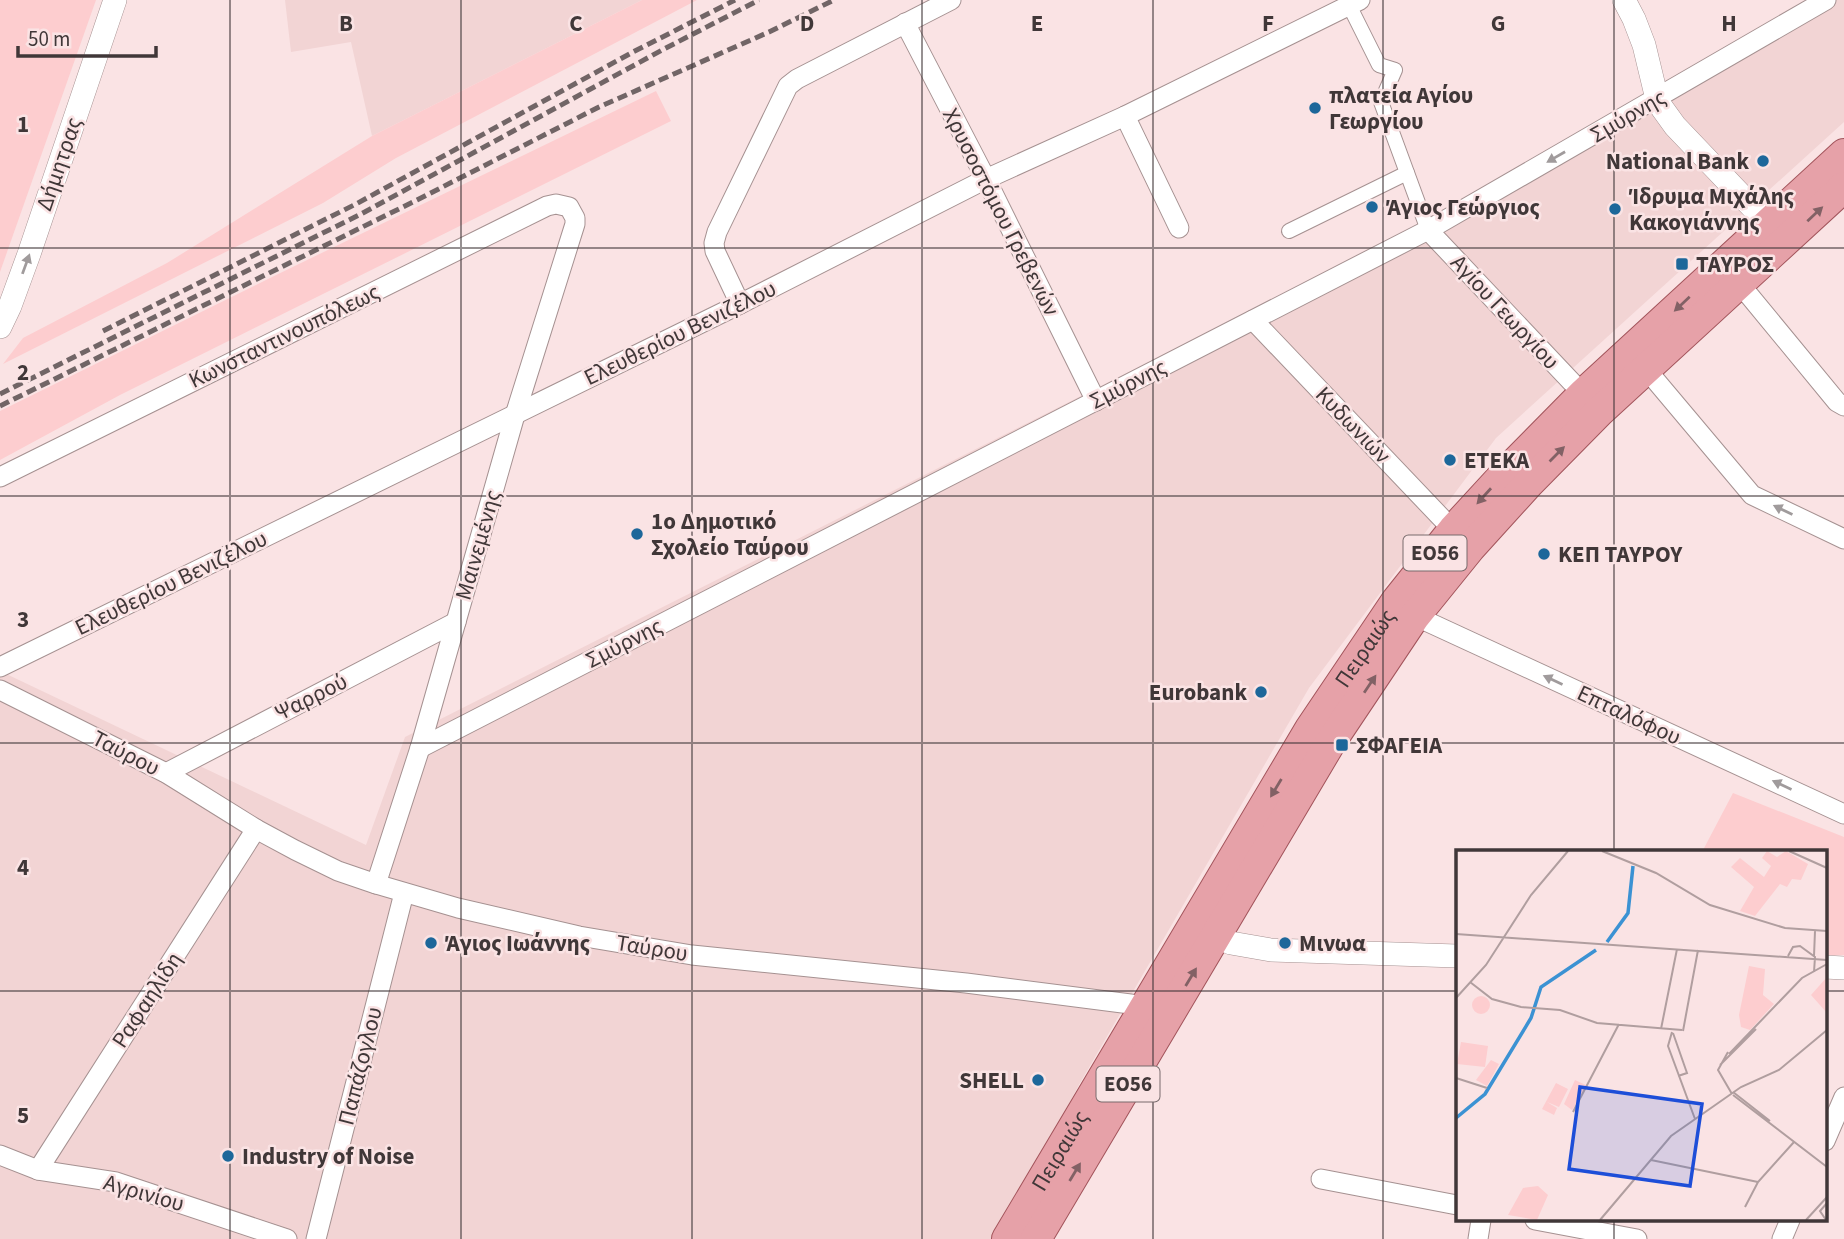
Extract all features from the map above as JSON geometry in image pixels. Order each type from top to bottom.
[{"type":"main road","name":"Πειραιώς","points":[[1007,1239],[1146,1006],[1204,931],[1415,616],[1470,548],[1529,482],[1599,412],[1739,283],[1776,233],[1844,154]]},
{"type":"main road","name":"Πειραιώς","points":[[1044,1236],[1310,729],[1397,600],[1453,530],[1583,394],[1776,233],[1844,187]]},
{"type":"street","name":"Δήμητρας","points":[[0,327],[24,267],[115,0]]},
{"type":"street","points":[[740,304],[715,251],[714,243],[788,86],[951,0]]},
{"type":"street","points":[[1624,0],[1644,46],[1661,108],[1776,233]]},
{"type":"street","name":"Σμύρνης","points":[[420,748],[1428,230],[1826,0]]},
{"type":"street","points":[[1342,5],[1379,65],[1395,70],[1381,102],[1428,230]]},
{"type":"street","name":"Ελευθερίου Βενιζέλου","points":[[0,667],[740,304],[986,179],[1125,116],[1342,5]]},
{"type":"street","name":"Χρυσοστόμου Γρεβενών","points":[[905,23],[1096,401]]},
{"type":"street","points":[[1125,116],[1179,228]]},
{"type":"street","points":[[1289,231],[1407,173]]},
{"type":"street","name":"Κωνσταντινουπόλεως","points":[[0,477],[547,206],[556,204],[569,207]]},
{"type":"street","name":"Μαινεμένης","points":[[376,884],[420,748],[515,415],[575,224],[569,207]]},
{"type":"street","name":"Αγίου Γεωργίου","points":[[1428,230],[1583,394]]},
{"type":"street","points":[[1739,283],[1837,402],[1844,407]]},
{"type":"street","name":"Κυδωνιών","points":[[1253,320],[1453,530]]},
{"type":"street","points":[[1646,369],[1752,495],[1844,539]]},
{"type":"street","name":"Επταλόφου","points":[[1415,616],[1844,814]]},
{"type":"street","name":"Ψαρρού","points":[[166,773],[456,622]]},
{"type":"street","name":"Ταύρου","points":[[0,690],[166,773],[256,829],[338,871],[458,908],[579,936],[692,955],[927,979],[1146,1006]]},
{"type":"street","name":"Ραφαηλίδη","points":[[38,1170],[256,829]]},
{"type":"street","name":"Παπάζογλου","points":[[316,1239],[404,892]]},
{"type":"street","points":[[1204,931],[1231,943],[1271,950],[1456,956]]},
{"type":"street","points":[[1826,967],[1844,968]]},
{"type":"street","points":[[1826,1139],[1844,1097]]},
{"type":"street","name":"Αγρινίου","points":[[0,1155],[38,1170],[116,1182],[287,1239]]},
{"type":"street","points":[[1321,1180],[1456,1205]]},
{"type":"street","points":[[1546,1222],[1637,1239]]},
{"type":"street","points":[[1782,1239],[1789,1222]]},
{"type":"shaded area","points":[[0,0],[96,0],[0,272]]},
{"type":"shaded area","points":[[285,0],[642,0],[372,136],[351,42],[291,52]]},
{"type":"shaded area","points":[[642,0],[697,0],[396,158],[323,203],[3,364],[23,338],[167,263],[372,136]]},
{"type":"shaded area","points":[[1812,0],[1844,0],[1844,122],[1496,438],[1309,688],[1080,1083],[1003,1227],[1027,1239],[0,1239],[0,671],[366,845],[405,737],[1428,221]]},
{"type":"shaded area","points":[[656,91],[671,121],[120,395],[0,460],[0,411]]},
{"type":"shaded area","points":[[1733,793],[1844,837],[1844,955],[1826,955],[1826,850],[1703,850]]},
{"type":"railway","points":[[103,331],[356,204],[633,52],[735,0]]},
{"type":"railway","points":[[0,394],[361,214],[759,0]]},
{"type":"railway","points":[[0,406],[599,107],[769,32],[834,0]]},
{"type":"place","name":"πλατεία Αγίου Γεωργίου","points":[[1315,108]]},
{"type":"place","name":"National Bank","points":[[1763,161]]},
{"type":"place","name":"Άγιος Γεώργιος","points":[[1372,207]]},
{"type":"place","name":"Ίδρυμα Μιχάλης Κακογιάννης","points":[[1615,209]]},
{"type":"place","name":"ΤΑΥΡΟΣ","points":[[1682,264]]},
{"type":"place","name":"ΕΤΕΚΑ","points":[[1450,460]]},
{"type":"place","name":"1ο Δημοτικό Σχολείο Ταύρου","points":[[637,534]]},
{"type":"place","name":"ΚΕΠ ΤΑΥΡΟΥ","points":[[1544,554]]},
{"type":"place","name":"Eurobank","points":[[1261,692]]},
{"type":"place","name":"ΣΦΑΓΕΙΑ","points":[[1342,745]]},
{"type":"place","name":"Άγιος Ιωάννης","points":[[431,943]]},
{"type":"place","name":"Μινωα","points":[[1285,943]]},
{"type":"place","name":"SHELL","points":[[1038,1080]]},
{"type":"place","name":"Industry of Noise","points":[[228,1156]]}]
